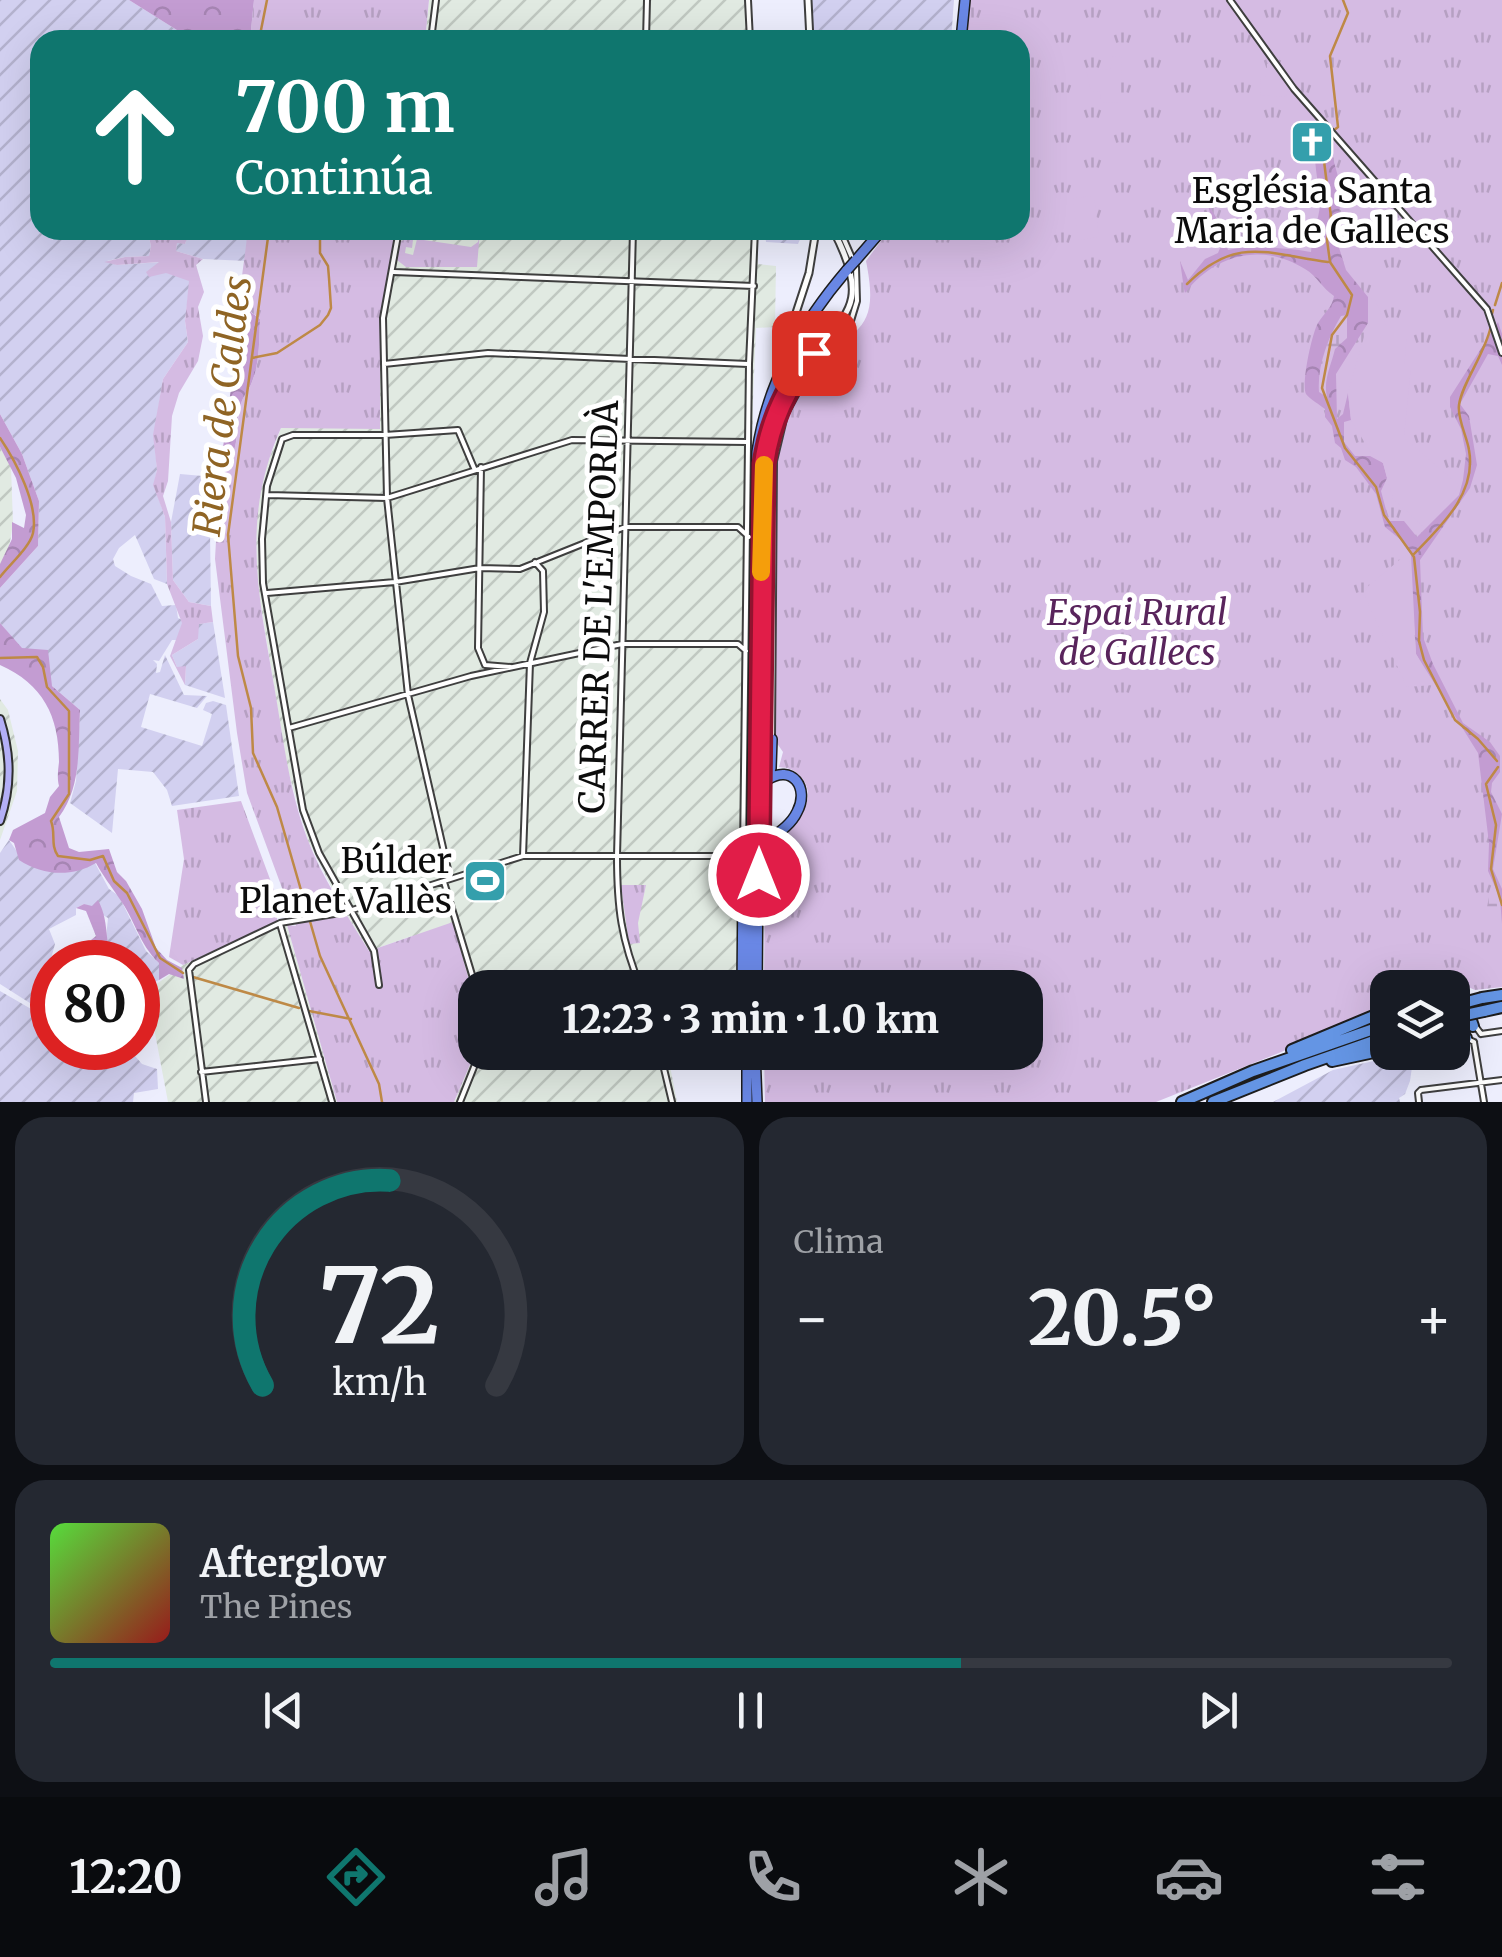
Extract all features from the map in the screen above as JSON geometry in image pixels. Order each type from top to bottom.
[{"type":"highway","points":[[962,30],[965,0]]},
{"type":"highway","points":[[754,970],[751,866],[758,452],[767,408],[786,360],[804,327],[873,240]]},
{"type":"highway","points":[[755,970],[762,449],[767,408]]},
{"type":"highway","points":[[759,811],[771,768],[772,739]]},
{"type":"highway","points":[[767,780],[776,774],[790,775],[798,781],[802,794],[794,817],[767,841]]},
{"type":"highway","points":[[746,791],[751,866]]},
{"type":"highway","points":[[742,970],[743,884]]},
{"type":"highway","points":[[1470,1010],[1502,995]]},
{"type":"highway","points":[[1470,1005],[1502,1007]]},
{"type":"highway","points":[[1470,1014],[1477,1030]]},
{"type":"highway","points":[[1182,1102],[1370,1017]]},
{"type":"highway","points":[[1253,1071],[1370,1030]]},
{"type":"highway","points":[[1213,1102],[1370,1042]]},
{"type":"highway","points":[[1273,1077],[1370,1054]]},
{"type":"highway","points":[[750,1070],[751,1102]]},
{"type":"main road","points":[[0,719],[10,763],[0,821]]},
{"type":"street","points":[[433,30],[436,0]]},
{"type":"street","points":[[646,30],[648,0]]},
{"type":"street","points":[[748,0],[750,30]]},
{"type":"street","points":[[808,0],[810,30]]},
{"type":"street","points":[[1230,0],[1294,88],[1488,309],[1502,353]]},
{"type":"street","points":[[397,240],[383,318],[387,498],[395,582],[408,695],[447,881],[471,970]]},
{"type":"street","name":"CARRER DE L'EMPORDÀ","points":[[633,240],[617,856],[618,912],[633,970]]},
{"type":"street","points":[[206,1102],[189,970],[194,964],[280,923],[350,910],[523,856],[730,856],[744,847],[749,364],[755,240]]},
{"type":"street","points":[[767,408],[809,273],[814,240]]},
{"type":"street","points":[[762,502],[768,441],[782,398],[843,320],[852,298],[852,270],[840,240]]},
{"type":"street","points":[[778,752],[772,739],[774,461],[786,416],[809,371],[850,324],[857,301],[856,267],[841,240]]},
{"type":"street","points":[[392,272],[754,286]]},
{"type":"street","points":[[384,364],[488,354],[749,364]]},
{"type":"street","points":[[379,985],[374,952],[319,852],[302,810],[266,593],[262,539],[276,450],[285,437],[458,430],[474,468]]},
{"type":"street","points":[[268,495],[387,498],[572,440],[748,442]]},
{"type":"street","points":[[481,466],[479,658],[485,665],[515,667]]},
{"type":"street","points":[[266,593],[395,582],[480,568],[520,568],[624,527],[738,527],[749,517]]},
{"type":"street","points":[[738,527],[749,538]]},
{"type":"street","points":[[523,856],[530,663],[544,612],[543,570],[535,562]]},
{"type":"street","points":[[289,728],[530,663],[622,644],[738,644],[748,653]]},
{"type":"street","points":[[280,923],[332,1102]]},
{"type":"street","points":[[1477,1030],[1470,1040],[1484,1102]]},
{"type":"street","points":[[1470,1031],[1502,1031]]},
{"type":"street","points":[[202,1072],[320,1058]]},
{"type":"street","points":[[460,1102],[473,1070]]},
{"type":"street","points":[[664,1070],[672,1102]]},
{"type":"street","points":[[1419,1102],[1418,1093],[1502,1080]]},
{"type":"shaded area","points":[[0,0],[129,0],[177,30],[30,30],[30,240],[150,240],[149,256],[107,261],[117,265],[162,262],[167,273],[190,280],[185,321],[188,342],[163,379],[154,435],[154,485],[165,517],[167,584],[154,579],[135,535],[119,548],[113,559],[115,566],[151,584],[162,606],[176,605],[178,618],[187,622],[182,640],[172,640],[159,661],[153,660],[156,673],[160,672],[165,655],[184,695],[207,696],[197,708],[150,694],[141,727],[202,746],[212,714],[203,710],[206,703],[226,705],[239,796],[172,806],[167,790],[153,772],[118,769],[112,833],[70,803],[76,781],[80,710],[52,686],[0,623],[0,588],[38,546],[39,501],[22,454],[0,414]]},
{"type":"shaded area","points":[[429,0],[750,0],[752,30],[426,30]]},
{"type":"shaded area","points":[[811,0],[954,0],[952,30],[812,30]]},
{"type":"shaded area","points":[[186,240],[247,240],[247,261],[203,259],[176,251],[177,242],[185,244]]},
{"type":"shaded area","points":[[394,240],[758,240],[758,264],[776,266],[775,327],[756,328],[744,970],[460,970],[412,936],[369,951],[308,841],[287,767],[257,582],[256,529],[261,480],[281,428],[380,428],[380,318]]},
{"type":"shaded area","points":[[766,240],[800,240],[798,244]]},
{"type":"shaded area","points":[[0,447],[11,467],[13,523],[9,548],[0,567]]},
{"type":"shaded area","points":[[180,474],[214,477],[211,606],[189,602],[173,580],[171,522]]},
{"type":"shaded area","points":[[213,622],[225,698],[185,685],[186,667],[177,667],[172,655],[198,639],[198,624]]},
{"type":"shaded area","points":[[0,699],[8,710],[18,751],[17,791],[0,840]]},
{"type":"shaded area","points":[[9,840],[18,853],[95,863],[109,889],[119,896],[141,940],[106,940],[108,918],[84,904],[76,908],[76,915],[49,929],[53,940],[30,940],[30,1003],[0,984],[0,853]]},
{"type":"shaded area","points":[[277,922],[287,925],[337,1102],[168,1102],[160,1060],[160,982],[183,965]]},
{"type":"shaded area","points":[[0,991],[30,1008],[30,1070],[157,1070],[158,1089],[134,1093],[133,1102],[0,1102]]},
{"type":"shaded area","points":[[1370,1062],[1370,1070],[1412,1070],[1400,1102],[1273,1102],[1333,1070]]},
{"type":"shaded area","points":[[468,1070],[671,1070],[677,1102],[454,1102]]},
{"type":"green space","points":[[129,0],[254,0],[251,30],[177,30]]},
{"type":"green space","points":[[254,0],[429,0],[426,30],[251,30]]},
{"type":"green space","name":"Espai Rural de Gallecs","points":[[969,0],[1502,0],[1502,987],[1470,988],[1470,970],[1370,970],[1370,1012],[1156,1102],[765,1102],[764,1070],[1043,1070],[1043,970],[764,970],[765,864],[804,810],[807,798],[807,787],[800,776],[779,767],[783,752],[774,739],[774,496],[778,450],[787,417],[809,374],[862,324],[870,301],[866,261],[882,240],[1030,240],[1030,30],[966,30]]},
{"type":"green space","points":[[1113,56],[1122,57],[1120,103],[1101,102],[1100,92],[1091,91],[1086,70],[1110,69]]},
{"type":"green space","points":[[1267,64],[1274,64],[1289,85],[1286,97],[1260,95]]},
{"type":"green space","points":[[1329,144],[1342,191],[1336,238],[1346,270],[1368,297],[1368,323],[1336,374],[1337,419],[1343,414],[1348,393],[1351,420],[1344,422],[1344,442],[1355,456],[1370,456],[1383,463],[1387,478],[1381,491],[1389,521],[1404,521],[1417,537],[1459,495],[1463,480],[1466,454],[1450,397],[1498,322],[1502,334],[1502,365],[1498,356],[1488,354],[1460,404],[1469,416],[1477,465],[1470,488],[1420,560],[1423,637],[1433,664],[1463,723],[1490,742],[1500,756],[1500,772],[1491,792],[1502,814],[1493,869],[1502,889],[1502,924],[1500,898],[1488,871],[1489,843],[1478,753],[1416,654],[1411,555],[1385,527],[1376,494],[1356,467],[1345,460],[1335,443],[1325,409],[1306,394],[1313,337],[1334,296],[1305,269],[1256,254],[1225,261],[1210,269],[1185,293],[1184,289],[1180,261],[1188,280],[1220,248],[1207,202],[1220,224],[1228,250],[1270,248],[1311,252],[1320,204],[1316,148]]},
{"type":"green space","points":[[1094,196],[1099,237],[1079,240],[1073,198]]},
{"type":"green space","points":[[150,240],[186,240],[185,244],[177,243],[176,251],[203,259],[196,265],[204,292],[198,307],[203,336],[198,361],[179,393],[172,416],[168,481],[163,496],[171,522],[173,580],[189,602],[211,606],[213,622],[199,624],[198,639],[172,655],[177,667],[186,666],[185,685],[170,656],[182,623],[167,584],[165,517],[153,485],[157,470],[153,435],[163,379],[188,342],[185,321],[189,281],[166,273],[149,277],[146,272],[159,262],[104,262],[149,256]]},
{"type":"green space","points":[[246,240],[394,240],[380,318],[380,429],[281,428],[260,496],[259,594],[292,786],[307,838],[327,882],[369,951],[453,922],[466,970],[458,970],[458,1070],[468,1070],[454,1102],[337,1102],[287,925],[296,926],[247,793],[215,559],[220,470],[235,447],[241,404],[255,374],[259,351],[260,319],[242,305]]},
{"type":"green space","points":[[403,240],[413,240],[412,248],[406,247],[405,253],[413,255],[417,240],[471,247],[478,242],[477,267],[406,267],[397,260]]},
{"type":"green space","points":[[1374,298],[1387,327],[1407,337],[1404,366],[1411,368],[1404,438],[1459,485],[1448,504],[1425,528],[1393,499],[1383,463],[1371,453],[1351,420],[1348,393],[1368,323],[1368,300]]},
{"type":"green space","points":[[242,306],[260,319],[258,359],[241,404],[233,454],[220,470]]},
{"type":"green space","points":[[1347,315],[1347,338],[1335,349],[1327,397],[1319,392],[1322,362],[1336,325],[1341,316]]},
{"type":"green space","points":[[0,414],[22,454],[39,501],[38,546],[0,588],[0,564],[12,539],[12,522],[24,528],[26,515],[16,478],[0,447]]},
{"type":"green space","points":[[1409,552],[1416,654],[1433,685],[1407,687],[1365,597],[1366,588]]},
{"type":"green space","points":[[0,623],[22,648],[48,650],[52,686],[80,710],[75,779],[59,817],[69,848],[79,852],[109,849],[117,872],[142,909],[153,940],[143,940],[96,863],[77,871],[57,873],[19,860],[14,843],[9,840],[13,830],[45,813],[59,786],[58,745],[46,703],[27,682],[0,665]]},
{"type":"green space","points":[[241,801],[277,898],[277,922],[183,965],[169,957],[184,859],[177,810]]},
{"type":"green space","points":[[621,885],[646,885],[638,923],[640,943],[629,944]]},
{"type":"green space","points":[[1491,887],[1496,895],[1499,927],[1483,927]]},
{"type":"green space","points":[[98,900],[108,940],[91,940],[96,936],[86,911],[76,908],[92,906]]},
{"type":"green space","points":[[160,952],[182,968],[184,979],[169,974],[160,979]]},
{"type":"waterway","name":"Riera de Caldes","points":[[261,30],[267,0]]},
{"type":"waterway","points":[[1333,131],[1338,127],[1330,56],[1348,13],[1343,0]]},
{"type":"waterway","points":[[1332,133],[1323,153],[1331,217],[1327,240],[1330,262],[1352,295],[1347,315],[1332,335],[1322,388],[1345,448],[1376,487],[1384,515],[1414,557],[1419,641],[1424,660],[1455,720],[1497,761]]},
{"type":"waterway","name":"Riera de Caldes","points":[[268,240],[228,535],[238,656],[251,708],[253,753],[277,807],[320,956],[379,1084],[382,1102]]},
{"type":"waterway","points":[[252,358],[277,353],[320,325],[328,315],[328,266],[320,253],[320,240]]},
{"type":"waterway","points":[[1187,284],[1221,259],[1237,253],[1270,253],[1328,262]]},
{"type":"waterway","points":[[1495,305],[1502,283]]},
{"type":"waterway","points":[[1492,314],[1493,310]]},
{"type":"waterway","points":[[1413,555],[1454,508],[1467,481],[1469,450],[1459,405],[1491,326]]},
{"type":"waterway","points":[[0,438],[24,483],[34,522],[28,544],[0,577]]},
{"type":"waterway","points":[[0,658],[37,657],[47,687],[69,711],[69,794],[51,821],[58,856],[90,860],[103,856],[160,958],[183,973]]},
{"type":"waterway","points":[[1498,767],[1486,784],[1496,825],[1491,869],[1502,905]]},
{"type":"waterway","points":[[193,977],[299,1008]]},
{"type":"waterway","points":[[309,1011],[351,1019]]},
{"type":"tunnel","points":[[743,884],[749,860],[767,841]]},
{"type":"slow traffic","points":[[761,572],[764,465]]},
{"type":"place","name":"Església Santa Maria de Gallecs","points":[[1312,142]]},
{"type":"place","name":"Búlder Planet Vallès","points":[[485,881]]},
{"type":"route","points":[[759,875],[764,464],[782,398],[814,353]]}]
